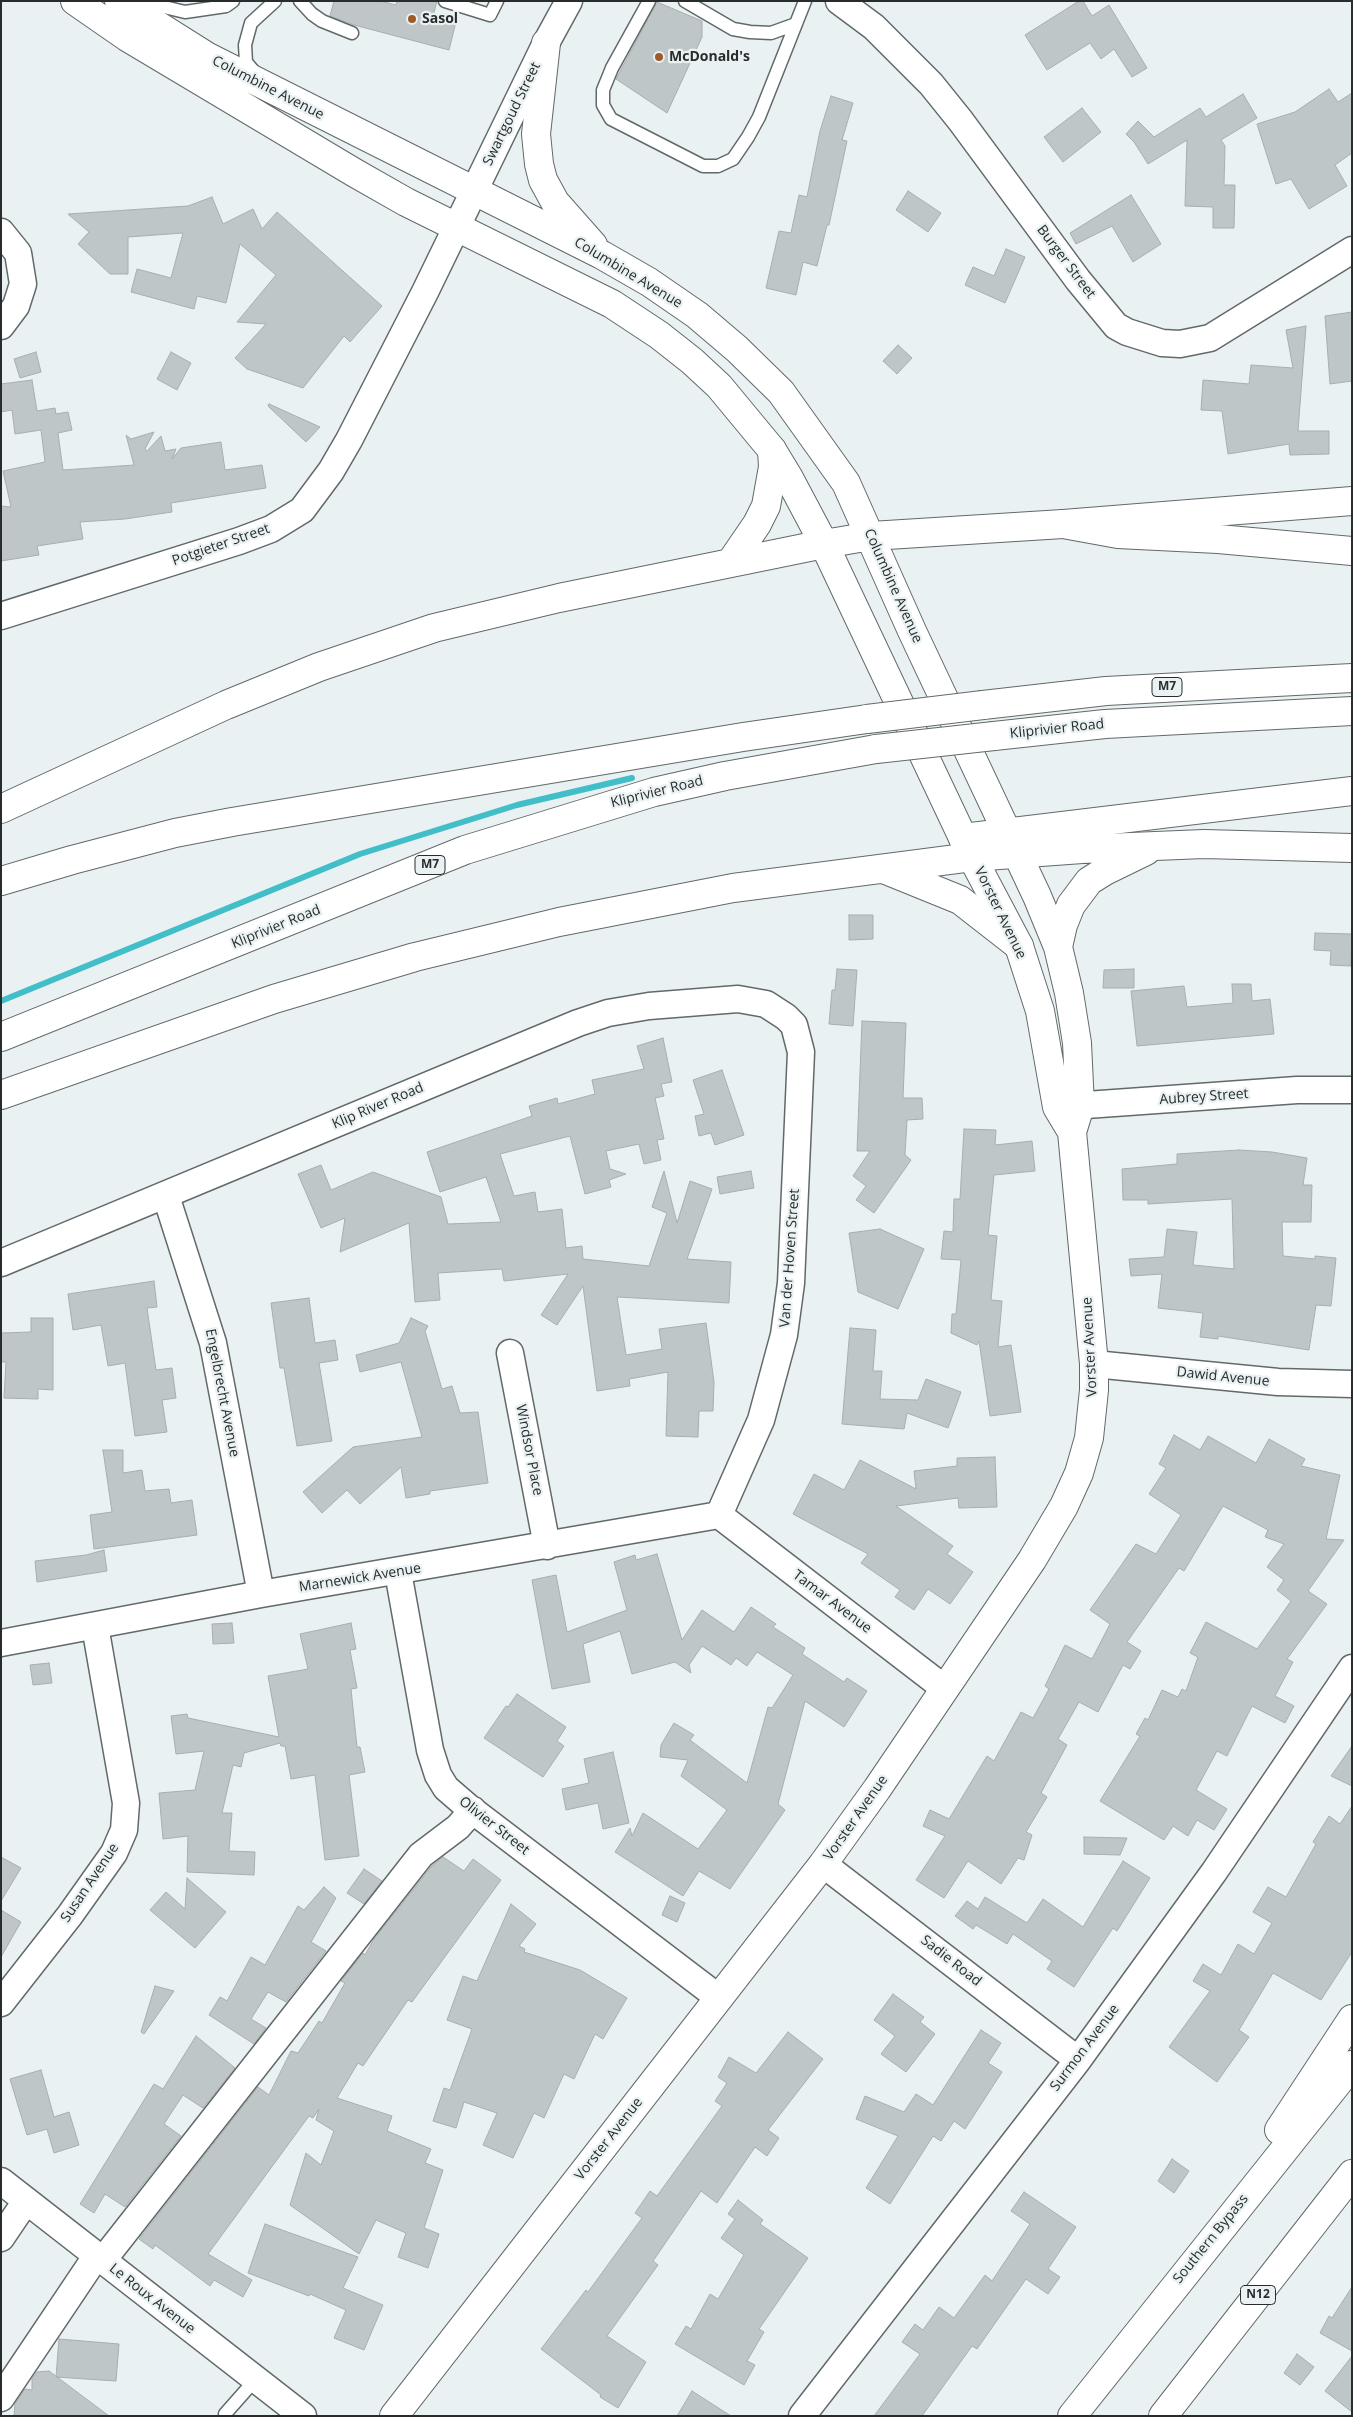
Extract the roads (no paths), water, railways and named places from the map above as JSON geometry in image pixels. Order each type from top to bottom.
[{"type":"main road","name":"Columbine Avenue","points":[[75,1],[127,37],[347,169],[612,304],[659,335],[692,361],[719,386],[772,450],[790,478],[824,544],[899,702]]},
{"type":"main road","name":"Columbine Avenue","points":[[119,1],[208,57],[271,91],[602,255],[649,282],[698,316],[738,349],[781,392],[846,483],[958,729]]},
{"type":"main road","points":[[546,43],[536,134],[543,180],[555,202],[602,255]]},
{"type":"main road","points":[[731,562],[757,524],[766,506],[773,467],[772,450]]},
{"type":"main road","points":[[1,809],[226,705],[319,667],[434,628],[550,600],[731,562],[871,536],[1063,524],[1352,501]]},
{"type":"main road","points":[[1063,524],[1118,534],[1218,539],[1352,551]]},
{"type":"main road","name":"M7","points":[[1,881],[175,833],[743,737],[867,719],[1106,691],[1352,678]]},
{"type":"main road","name":"Vorster Avenue","points":[[394,2416],[823,1864],[1032,1560],[1072,1490],[1090,1438],[1094,1408],[1094,1364],[1068,1106],[1019,946],[967,848],[899,702]]},
{"type":"main road","name":"Kliprivier Road","points":[[1,1037],[465,850],[654,792],[725,776],[876,749],[1105,724],[1352,711]]},
{"type":"main road","name":"Vorster Avenue","points":[[958,729],[1012,843],[1058,947],[1069,993],[1077,1043],[1068,1106]]},
{"type":"main road","points":[[1,1096],[274,999],[415,957],[559,922],[733,888],[880,868],[967,848],[1012,843],[1352,791]]},
{"type":"main road","points":[[1012,843],[1157,846],[1204,844],[1352,848]]},
{"type":"main road","points":[[1058,947],[1070,905],[1089,882],[1105,871],[1157,846]]},
{"type":"main road","points":[[880,868],[960,900],[1019,946]]},
{"type":"main road","points":[[1192,2263],[1352,2019]]},
{"type":"main road","name":"Southern Bypass","points":[[1072,2416],[1192,2263],[1352,2065]]},
{"type":"main road","name":"N12","points":[[1163,2416],[1352,2174]]},
{"type":"street","name":"Burger Street","points":[[840,1],[874,27],[931,84],[960,120],[1078,280],[1116,326],[1127,332],[1162,343],[1180,344],[1210,338],[1352,250]]},
{"type":"street","name":"Swartgoud Street","points":[[458,227],[567,2]]},
{"type":"street","name":"Potgieter Street","points":[[1,616],[239,541],[271,529],[302,510],[332,472],[458,227]]},
{"type":"street","points":[[1,232],[18,252],[23,279],[16,306],[1,326]]},
{"type":"street","name":"Klip River Road","points":[[1,1263],[166,1196],[585,1020],[625,1010],[715,1000],[738,999],[766,1004]]},
{"type":"street","name":"Van der Hoven Street","points":[[719,1515],[750,1448],[763,1412],[784,1335],[791,1282],[801,1052],[794,1025],[786,1017],[766,1004]]},
{"type":"street","name":"Aubrey Street","points":[[1068,1106],[1296,1090],[1352,1090]]},
{"type":"street","name":"Engelbrecht Avenue","points":[[166,1196],[213,1342],[261,1594]]},
{"type":"street","name":"Windsor Place","points":[[510,1353],[547,1546]]},
{"type":"street","name":"Dawid Avenue","points":[[1094,1364],[1278,1382],[1352,1384]]},
{"type":"street","name":"Marnewick Avenue","points":[[1,1643],[261,1594],[398,1572],[719,1515]]},
{"type":"street","name":"Tamar Avenue","points":[[719,1515],[944,1688]]},
{"type":"street","name":"Olivier Street","points":[[398,1572],[434,1764],[446,1788],[719,1998]]},
{"type":"street","name":"Susan Avenue","points":[[1,2003],[70,1915],[114,1853],[124,1830],[126,1803],[95,1626]]},
{"type":"street","name":"Surmon Avenue","points":[[802,2416],[1078,2060],[1214,1872],[1352,1668]]},
{"type":"street","points":[[1,2398],[100,2258],[421,1855],[458,1826],[473,1810]]},
{"type":"street","name":"Sadie Road","points":[[823,1864],[1078,2060]]},
{"type":"street","name":"Le Roux Avenue","points":[[1,2181],[303,2416]]},
{"type":"street","points":[[1,2238],[26,2200]]},
{"type":"lane","points":[[139,1],[185,12],[226,6],[234,1]]},
{"type":"lane","points":[[271,91],[246,62],[245,45],[251,24],[275,1]]},
{"type":"lane","points":[[300,1],[312,14],[322,21],[352,33]]},
{"type":"lane","points":[[445,1],[490,15],[496,1]]},
{"type":"lane","points":[[649,1],[602,90],[604,105],[611,119],[703,166],[718,166],[733,159],[748,137],[759,117],[805,1]]},
{"type":"lane","points":[[685,1],[733,29],[771,33],[796,24]]},
{"type":"lane","points":[[225,2414],[255,2380]]},
{"type":"waterway","points":[[1,1001],[360,854],[517,805],[632,778]]},
{"type":"place","name":"Sasol","points":[[412,19]]},
{"type":"place","name":"McDonald's","points":[[659,57]]}]
